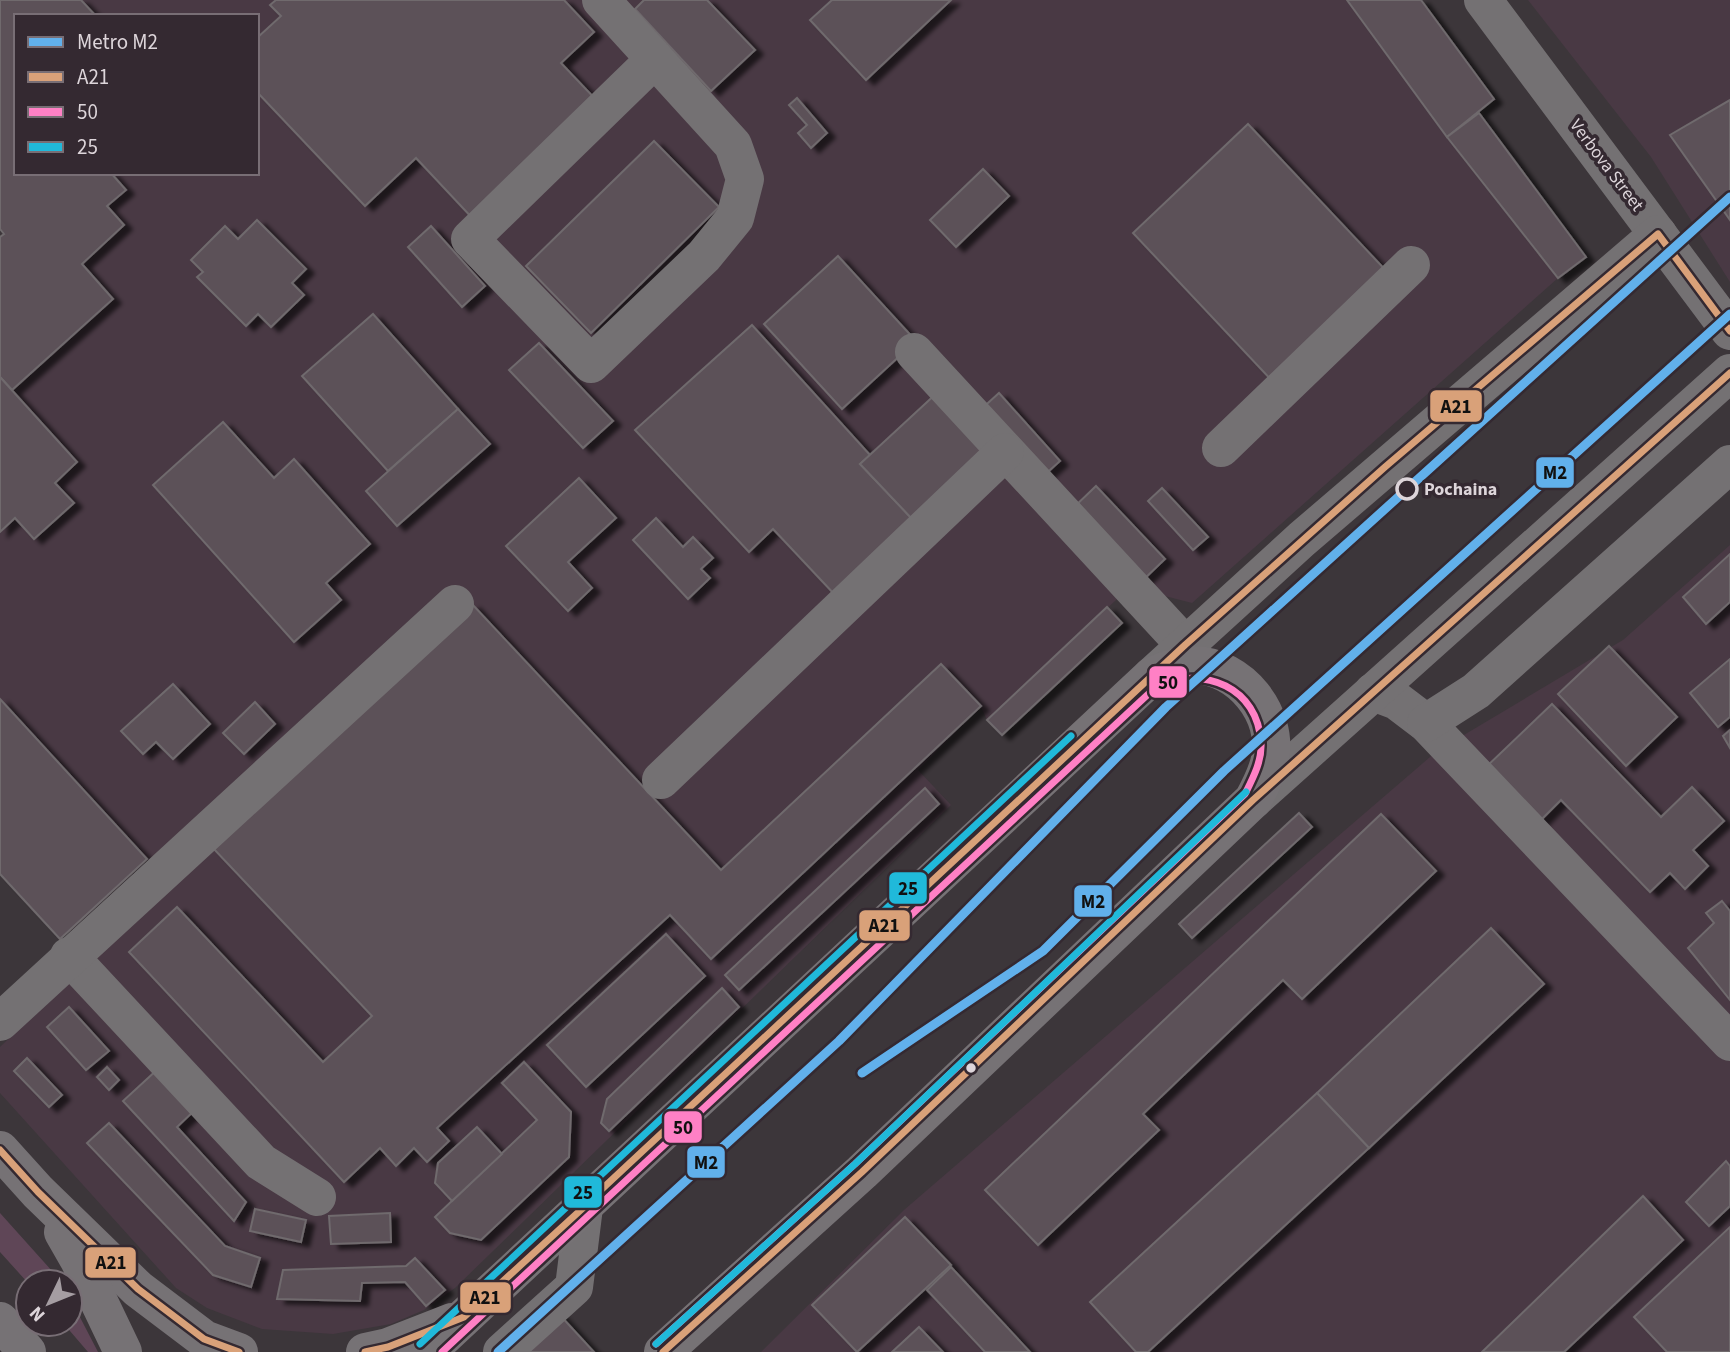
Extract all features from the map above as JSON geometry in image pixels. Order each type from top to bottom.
[{"type":"main road","points":[[427,1352],[1152,676],[1173,667],[1195,665],[1217,670],[1237,680],[1253,695],[1265,713],[1270,735],[1270,757],[1253,800],[862,1172],[663,1352]]},
{"type":"main road","points":[[0,1150],[38,1192],[154,1303],[204,1339],[239,1352]]},
{"type":"main road","points":[[38,1192],[79,1260],[123,1352]]},
{"type":"main road","points":[[365,1352],[388,1347],[464,1318]]},
{"type":"main road","points":[[0,1321],[27,1352]]},
{"type":"street","points":[[601,0],[655,59],[733,145],[745,179],[735,218],[704,256],[591,364],[470,239],[655,59]]},
{"type":"street","name":"Verbova Street","points":[[1483,0],[1730,331]]},
{"type":"street","points":[[1152,676],[1374,476],[1658,234]]},
{"type":"street","points":[[1221,448],[1411,265]]},
{"type":"street","points":[[914,352],[1185,645]]},
{"type":"street","points":[[1253,800],[1730,373]]},
{"type":"street","points":[[661,780],[1005,452]]},
{"type":"street","points":[[1426,723],[1476,691],[1730,464]]},
{"type":"street","points":[[0,1022],[454,604]]},
{"type":"street","points":[[1373,692],[1397,701],[1426,723],[1730,1042]]},
{"type":"street","points":[[69,956],[261,1162],[317,1197]]},
{"type":"street","points":[[502,1352],[574,1287],[584,1207]]},
{"type":"shaded area","points":[[0,0],[1347,0],[1558,278],[1192,603],[1130,587],[987,720],[981,707],[918,770],[951,805],[455,1288],[424,1310],[391,1324],[333,1334],[262,1329],[207,1308],[176,1288],[0,1093],[0,1047],[93,958],[69,932],[60,939],[0,874],[0,237],[4,234],[0,229]]},
{"type":"shaded area","points":[[1528,0],[1730,0],[1730,282],[1651,157]]},
{"type":"shaded area","points":[[1730,545],[1730,1352],[761,1352],[904,1210],[1437,751],[1623,640]]},
{"type":"shaded area","points":[[0,1213],[49,1268],[14,1268],[0,1252]]},
{"type":"shaded area","points":[[84,1325],[98,1352],[88,1352],[76,1338],[84,1338]]},
{"type":"building","points":[[0,0],[81,0],[94,14],[14,14],[14,175],[113,175],[126,190],[107,206],[124,225],[82,264],[113,299],[12,390],[0,377],[0,237],[4,234],[0,229]]},
{"type":"building","points":[[276,0],[564,0],[594,32],[561,63],[601,105],[476,222],[416,158],[365,206],[259,94],[259,36],[281,16],[270,5]]},
{"type":"building","points":[[644,0],[707,0],[755,50],[711,91],[635,9]]},
{"type":"building","points":[[832,0],[951,0],[866,80],[810,20]]},
{"type":"building","points":[[1347,0],[1421,0],[1494,99],[1447,137]]},
{"type":"building","points":[[797,98],[827,133],[811,148],[798,133],[807,125],[789,105]]},
{"type":"building","points":[[1730,100],[1730,220],[1670,135]]},
{"type":"building","points":[[1479,113],[1586,257],[1558,278],[1447,137]]},
{"type":"building","points":[[1248,124],[1391,276],[1276,385],[1133,233]]},
{"type":"building","points":[[654,141],[719,207],[591,333],[526,266]]},
{"type":"building","points":[[983,169],[1009,196],[956,247],[930,220]]},
{"type":"building","points":[[257,220],[306,269],[292,283],[304,295],[271,327],[258,314],[246,326],[197,277],[203,272],[191,260],[225,226],[238,239]]},
{"type":"building","points":[[431,226],[485,286],[462,307],[408,247]]},
{"type":"building","points":[[838,256],[916,341],[842,409],[764,324]]},
{"type":"building","points":[[373,314],[458,409],[388,471],[302,376]]},
{"type":"building","points":[[752,325],[870,455],[860,464],[915,522],[836,596],[773,529],[749,552],[635,430]]},
{"type":"building","points":[[539,343],[613,421],[583,448],[509,370]]},
{"type":"building","points":[[0,377],[77,462],[55,483],[74,503],[34,539],[15,518],[0,532]]},
{"type":"building","points":[[939,391],[992,451],[915,522],[860,464]]},
{"type":"building","points":[[999,393],[1060,461],[1039,480],[978,412]]},
{"type":"building","points":[[458,409],[490,444],[397,526],[366,491]]},
{"type":"building","points":[[223,422],[274,478],[294,459],[370,544],[326,583],[341,600],[294,642],[153,485]]},
{"type":"building","points":[[579,478],[616,518],[568,562],[592,588],[568,611],[506,546]]},
{"type":"building","points":[[1096,486],[1165,559],[1141,582],[1071,510]]},
{"type":"building","points":[[1162,488],[1208,537],[1193,550],[1148,501]]},
{"type":"building","points":[[656,518],[683,547],[693,537],[713,558],[701,569],[710,578],[688,599],[633,540]]},
{"type":"building","points":[[1730,554],[1730,602],[1706,624],[1683,597]]},
{"type":"building","points":[[472,604],[721,870],[941,664],[981,706],[711,959],[670,915],[437,1128],[449,1141],[427,1162],[414,1148],[396,1166],[380,1148],[344,1182],[129,952],[177,907],[323,1062],[372,1016],[212,847]]},
{"type":"building","points":[[1107,607],[1122,623],[1002,735],[987,720]]},
{"type":"building","points":[[1609,646],[1677,717],[1626,766],[1558,694]]},
{"type":"building","points":[[1730,659],[1730,717],[1718,727],[1690,693]]},
{"type":"building","points":[[173,684],[210,724],[173,759],[156,742],[143,754],[121,731]]},
{"type":"building","points":[[0,699],[147,859],[60,939],[0,874]]},
{"type":"building","points":[[255,702],[275,724],[244,754],[223,733]]},
{"type":"building","points":[[1552,704],[1661,817],[1692,787],[1724,821],[1693,850],[1708,866],[1685,889],[1670,873],[1650,892],[1561,800],[1537,824],[1484,769]]},
{"type":"building","points":[[1730,730],[1730,748],[1723,736]]},
{"type":"building","points":[[925,788],[939,804],[739,990],[725,975]]},
{"type":"building","points":[[1299,813],[1312,827],[1192,938],[1179,924]]},
{"type":"building","points":[[1381,814],[1436,871],[1302,999],[1283,980],[1143,1114],[1159,1130],[1038,1245],[985,1190]]},
{"type":"building","points":[[1722,901],[1730,911],[1730,1000],[1688,948],[1714,923],[1706,913]]},
{"type":"building","points":[[1491,928],[1544,984],[1369,1148],[1317,1093]]},
{"type":"building","points":[[666,934],[705,976],[586,1087],[547,1045]]},
{"type":"building","points":[[722,988],[739,1007],[609,1131],[601,1123],[607,1099]]},
{"type":"building","points":[[69,1007],[109,1051],[86,1070],[47,1027]]},
{"type":"building","points":[[27,1058],[62,1095],[49,1107],[14,1071]]},
{"type":"building","points":[[524,1062],[571,1112],[569,1157],[481,1240],[450,1233],[435,1217],[537,1120],[502,1083]]},
{"type":"building","points":[[107,1067],[119,1080],[109,1090],[97,1077]]},
{"type":"building","points":[[159,1068],[196,1109],[177,1127],[246,1202],[234,1221],[123,1101]]},
{"type":"building","points":[[1317,1093],[1369,1148],[1148,1352],[1136,1352],[1090,1302]]},
{"type":"building","points":[[109,1123],[225,1246],[260,1258],[251,1287],[213,1275],[87,1143]]},
{"type":"building","points":[[477,1127],[502,1154],[452,1201],[435,1183],[438,1163]]},
{"type":"building","points":[[1726,1161],[1730,1166],[1730,1206],[1709,1226],[1686,1202]]},
{"type":"building","points":[[1643,1196],[1683,1240],[1564,1352],[1482,1352]]},
{"type":"building","points":[[255,1209],[306,1220],[301,1242],[250,1231]]},
{"type":"building","points":[[390,1213],[391,1242],[331,1244],[329,1216]]},
{"type":"building","points":[[905,1217],[951,1265],[857,1352],[812,1305]]},
{"type":"building","points":[[1730,1227],[1730,1352],[1667,1352],[1634,1317]]},
{"type":"building","points":[[415,1258],[445,1290],[426,1306],[405,1282],[362,1283],[360,1301],[277,1299],[283,1270],[406,1266]]},
{"type":"building","points":[[951,1267],[1030,1352],[985,1352],[927,1290]]},
{"type":"building","points":[[558,1313],[594,1352],[516,1352]]},
{"type":"building","points":[[919,1327],[943,1352],[892,1352]]},
{"type":"metro line","name":"M2","points":[[498,1352],[839,1041],[1166,707],[1730,197]]},
{"type":"metro line","name":"M2","points":[[862,1073],[1043,951],[1224,771],[1730,314]]},
{"type":"transit line","name":"А21","points":[[602,1189],[1185,645],[1385,467],[1658,234],[1730,331]]},
{"type":"transit line","name":"А21","points":[[663,1352],[862,1172],[1253,800],[1730,373]]},
{"type":"transit line","name":"50","points":[[442,1352],[1158,685],[1193,678],[1210,680],[1239,695],[1258,724],[1261,743],[1254,776],[1245,794],[855,1164],[656,1344]]},
{"type":"transit line","name":"25","points":[[420,1344],[1071,736]]},
{"type":"transit line","name":"25","points":[[656,1344],[855,1164],[1246,792]]},
{"type":"transit line","name":"А21","points":[[0,1150],[38,1192],[138,1289],[204,1339],[239,1352]]},
{"type":"transit line","name":"А21","points":[[365,1352],[388,1347],[464,1317],[584,1207]]},
{"type":"place","name":"Pochaina","points":[[1407,489]]}]
